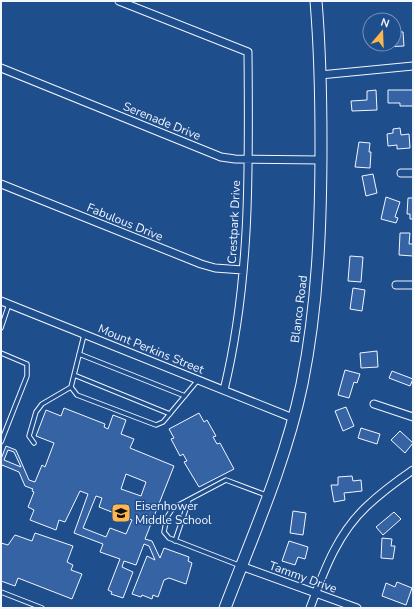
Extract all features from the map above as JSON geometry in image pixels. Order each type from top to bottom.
[{"type":"main road","name":"Blanco Road","points":[[225,608],[267,496],[292,418],[302,384],[311,324],[318,255],[321,160],[320,75],[316,1]]},
{"type":"street","name":"Crestpark Drive","points":[[119,1],[248,52],[249,159],[243,270],[233,350],[224,390]]},
{"type":"street","points":[[320,75],[413,66]]},
{"type":"street","name":"Serenade Drive","points":[[1,68],[221,157],[235,159],[321,160]]},
{"type":"street","points":[[401,173],[413,173]]},
{"type":"street","name":"Fabulous Drive","points":[[1,184],[201,264],[216,268],[243,270]]},
{"type":"street","points":[[396,285],[413,285]]},
{"type":"street","name":"Mount Perkins Street","points":[[1,301],[292,418]]},
{"type":"street","points":[[374,404],[413,417]]},
{"type":"street","points":[[310,608],[330,557],[350,525],[366,507],[413,470]]},
{"type":"street","name":"Tammy Drive","points":[[241,566],[356,608]]},
{"type":"lane","points":[[1,328],[10,304]]},
{"type":"lane","points":[[34,443],[29,436],[36,412],[42,404],[71,388],[85,334]]},
{"type":"lane","points":[[1,353],[27,364],[27,376],[2,435],[1,442]]},
{"type":"lane","points":[[80,354],[184,396]]},
{"type":"lane","points":[[74,375],[170,414]]},
{"type":"lane","points":[[71,388],[77,395],[156,425],[163,422],[198,380]]},
{"type":"lane","points":[[241,566],[169,538],[164,532],[167,517],[173,508],[226,480],[267,496]]},
{"type":"lane","points":[[175,540],[188,500]]},
{"type":"lane","points":[[1,592],[42,608]]},
{"type":"building","points":[[402,32],[403,32],[404,46],[402,46]]},
{"type":"building","points":[[376,90],[377,110],[352,111],[351,101],[367,100],[367,91]]},
{"type":"building","points":[[388,90],[413,90],[413,106],[400,106],[400,103],[388,103]]},
{"type":"building","points":[[400,128],[401,135],[409,134],[410,148],[397,149],[397,145],[388,146],[387,134],[393,133],[393,129]]},
{"type":"building","points":[[359,142],[370,143],[370,168],[355,167]]},
{"type":"building","points":[[373,174],[377,193],[366,196],[362,176]]},
{"type":"building","points":[[386,197],[400,202],[395,217],[398,218],[396,223],[381,219]]},
{"type":"building","points":[[408,198],[413,198],[413,219],[410,219],[410,214],[407,214]]},
{"type":"building","points":[[400,233],[410,233],[409,244],[413,244],[413,256],[399,255]]},
{"type":"building","points":[[350,256],[363,257],[361,282],[348,281]]},
{"type":"building","points":[[353,288],[365,290],[362,311],[350,309]]},
{"type":"building","points":[[377,351],[378,367],[361,368],[360,353]]},
{"type":"building","points":[[345,370],[360,374],[357,383],[354,382],[349,398],[338,395]]},
{"type":"building","points":[[392,371],[413,379],[410,386],[389,378]]},
{"type":"building","points":[[346,407],[354,426],[343,431],[335,411]]},
{"type":"building","points":[[64,408],[105,424],[104,427],[108,429],[113,415],[126,420],[121,434],[134,439],[130,448],[174,466],[145,539],[152,541],[160,558],[164,548],[189,557],[188,561],[192,563],[186,584],[169,578],[164,580],[158,597],[153,595],[152,599],[142,595],[141,597],[132,594],[147,556],[155,560],[149,546],[144,544],[136,565],[124,561],[122,567],[133,572],[123,598],[111,594],[112,592],[108,590],[120,559],[100,552],[103,544],[74,533],[88,494],[80,491],[65,522],[59,520],[56,530],[30,520],[34,510],[28,507],[34,492],[32,491],[33,489],[25,486],[19,472],[2,465],[1,468],[1,459],[6,446],[16,450],[29,480],[35,482],[42,465],[45,467],[54,443],[36,436],[46,410],[61,416]],"holes":[[[8,450],[14,452],[21,467],[4,460]],[[126,474],[146,482],[141,496],[121,489]],[[96,496],[102,498],[99,507],[132,520],[126,534],[110,528],[106,537],[83,528]]]},
{"type":"building","points":[[199,413],[204,422],[207,420],[216,436],[213,437],[217,444],[220,443],[234,469],[199,487],[184,462],[187,461],[183,454],[180,456],[171,439],[174,438],[169,429]]},
{"type":"building","points":[[361,428],[380,434],[377,444],[358,438]]},
{"type":"building","points":[[400,431],[413,443],[405,453],[391,440]]},
{"type":"building","points":[[352,476],[353,481],[361,480],[362,491],[344,493],[345,500],[334,502],[331,485],[338,485],[338,477]]},
{"type":"building","points":[[293,511],[306,513],[303,535],[290,533]]},
{"type":"building","points":[[394,512],[401,519],[383,535],[376,527]]},
{"type":"building","points":[[35,533],[73,546],[67,562],[73,565],[71,570],[82,574],[72,599],[18,578],[15,586],[1,581],[1,543],[8,545],[15,535],[32,541]]},
{"type":"building","points":[[382,538],[392,539],[391,546],[395,546],[393,559],[381,558]]},
{"type":"building","points":[[289,541],[308,547],[305,559],[298,557],[295,565],[282,561]]},
{"type":"building","points":[[397,582],[412,588],[406,605],[382,596],[386,583],[395,587]]},
{"type":"place","name":"Eisenhower Middle School","points":[[121,513]]}]
